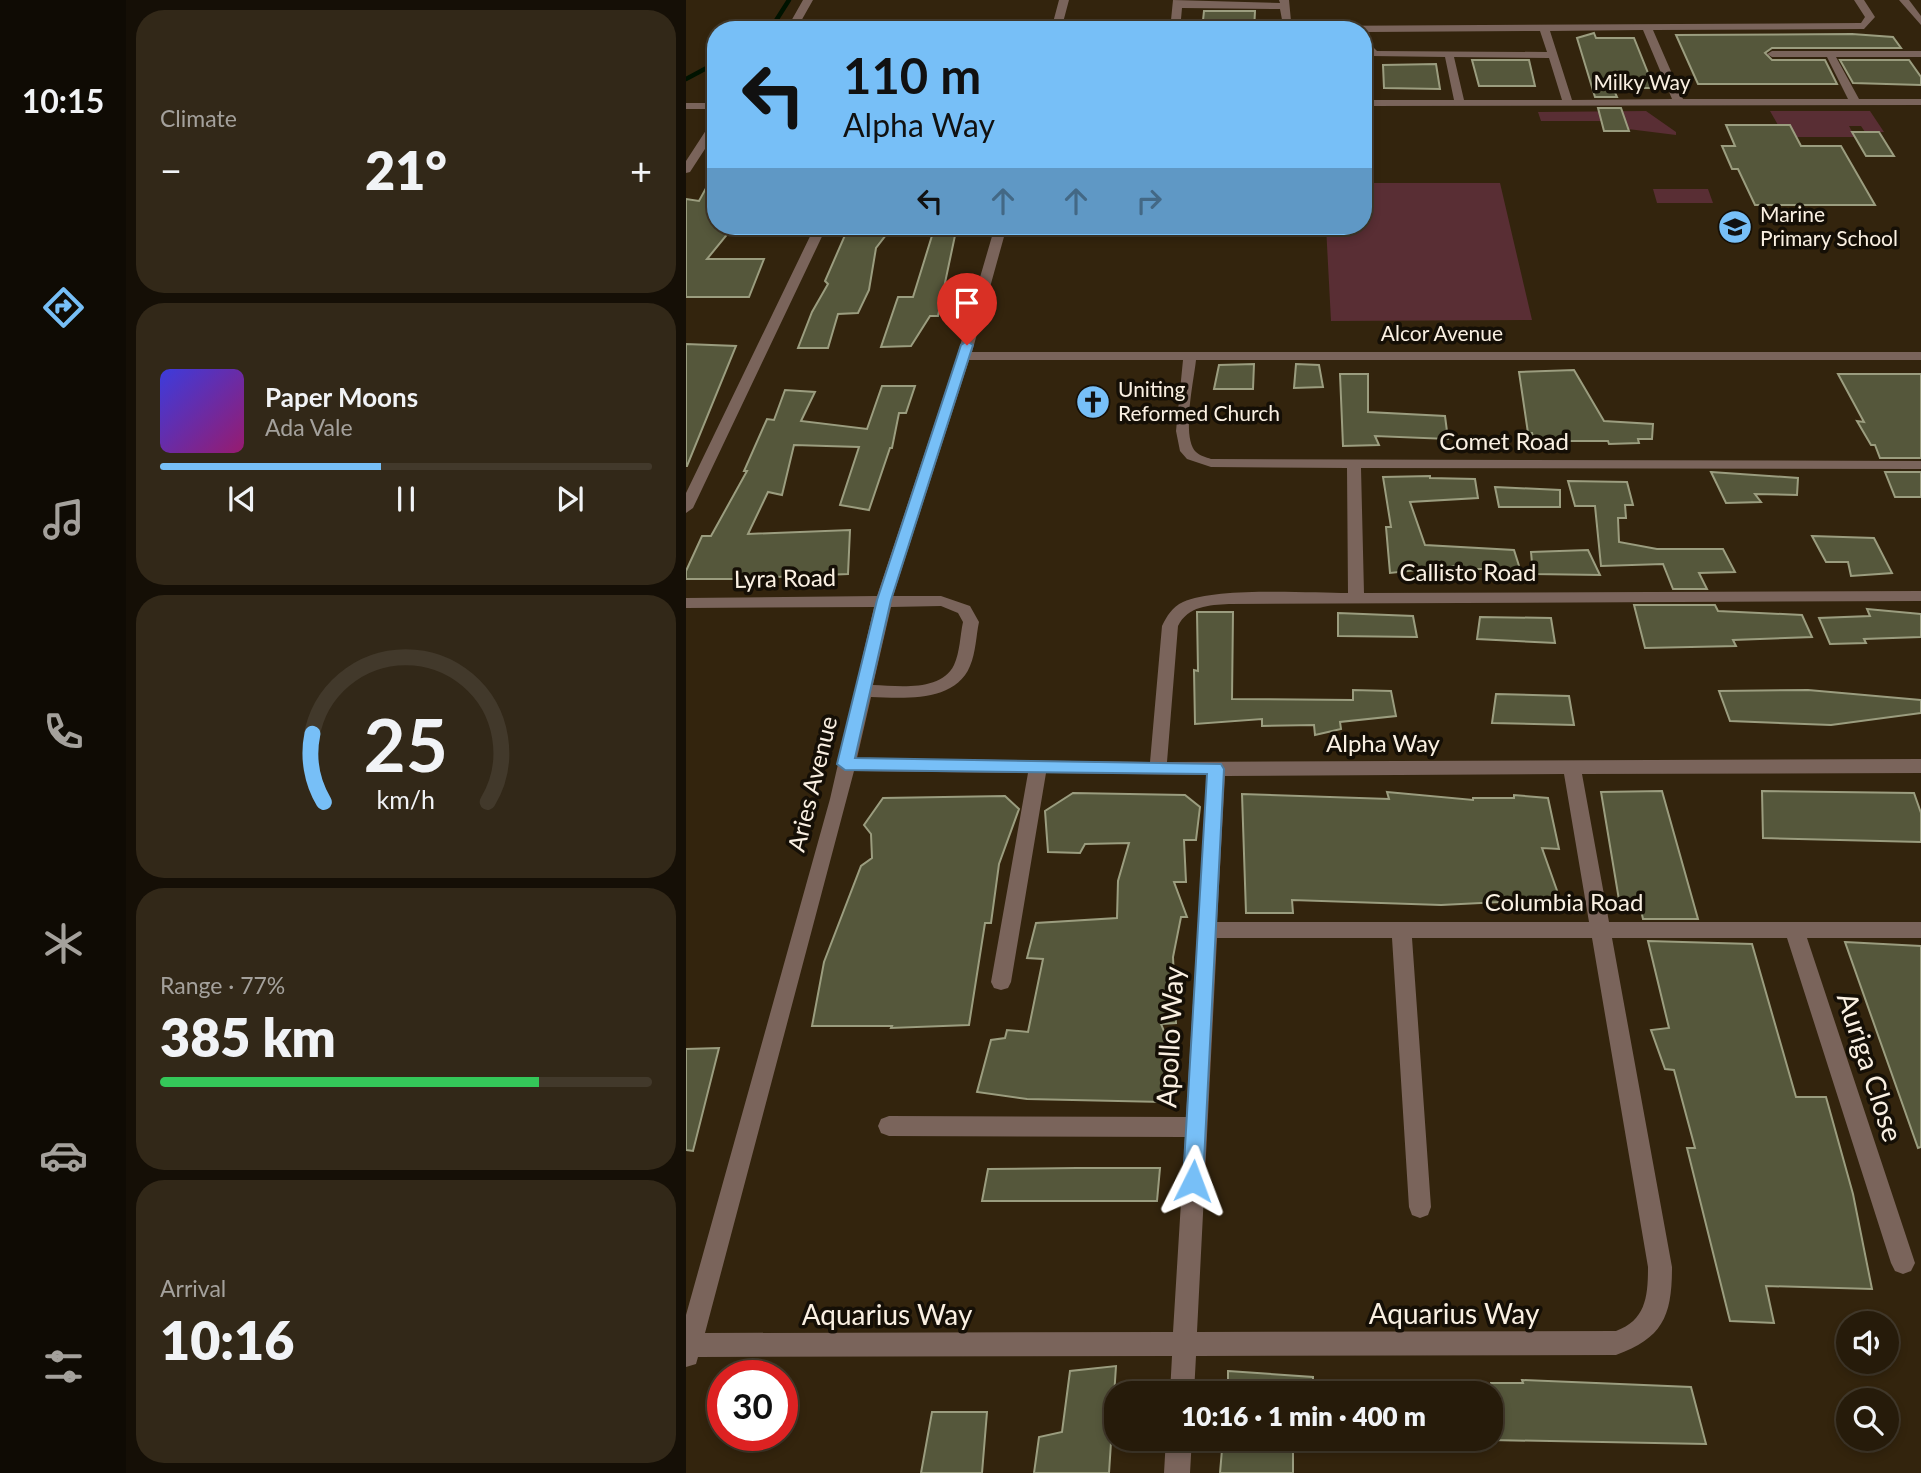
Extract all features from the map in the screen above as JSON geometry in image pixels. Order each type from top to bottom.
[{"type":"street","points":[[795,21],[808,0]]},
{"type":"street","points":[[1058,21],[1064,0]]},
{"type":"street","points":[[1372,28],[1864,26],[1870,18],[1858,0]]},
{"type":"street","points":[[1905,2],[1921,5]]},
{"type":"street","points":[[1905,2],[1921,22]]},
{"type":"street","points":[[1176,21],[1178,3],[1284,3],[1286,21]]},
{"type":"street","points":[[1544,28],[1568,103]]},
{"type":"street","points":[[1647,28],[1679,103]]},
{"type":"street","points":[[1372,52],[1554,55]]},
{"type":"street","points":[[1772,54],[1921,54]]},
{"type":"street","points":[[1830,54],[1854,102]]},
{"type":"street","points":[[1449,55],[1460,103]]},
{"type":"street","name":"Milky Way","points":[[1372,103],[1921,102]]},
{"type":"street","points":[[686,106],[707,106]]},
{"type":"street","points":[[686,170],[707,137]]},
{"type":"street","points":[[686,508],[817,235]]},
{"type":"street","name":"Aries Avenue","points":[[687,1349],[838,799],[884,600],[964,356],[998,235]]},
{"type":"street","name":"Comet Road","points":[[1190,355],[1183,430],[1187,452],[1211,463],[1921,464]]},
{"type":"street","name":"Alcor Avenue","points":[[964,356],[1921,356]]},
{"type":"street","points":[[1354,465],[1356,598]]},
{"type":"street","name":"Callisto Road","points":[[1158,768],[1170,626],[1180,610],[1203,601],[1921,596]]},
{"type":"street","name":"Lyra Road","points":[[686,603],[941,601],[962,608],[970,615],[971,622],[961,668],[942,684],[919,690],[863,691]]},
{"type":"street","name":"Alpha Way","points":[[845,764],[1216,769],[1921,766]]},
{"type":"street","points":[[1001,982],[1038,767]]},
{"type":"street","name":"Aquarius Way","points":[[687,1349],[1616,1343],[1633,1338],[1646,1328],[1655,1314],[1661,1294],[1660,1267],[1572,768]]},
{"type":"street","name":"Apollo Way","points":[[1182,1381],[1216,769]]},
{"type":"street","points":[[1401,929],[1420,1208]]},
{"type":"street","name":"Columbia Road","points":[[1208,930],[1921,930]]},
{"type":"street","name":"Auriga Close","points":[[1794,930],[1903,1263]]},
{"type":"street","points":[[889,1126],[1196,1127]]},
{"type":"street","points":[[1177,1473],[1178,1451]]},
{"type":"shaded area","points":[[1646,111],[1676,132],[1676,135],[1628,129],[1625,121],[1541,121],[1538,112]]},
{"type":"shaded area","points":[[1770,111],[1870,111],[1884,132],[1865,132],[1861,126],[1849,126],[1855,137],[1796,137],[1790,125],[1778,125]]},
{"type":"shaded area","points":[[1372,183],[1500,183],[1532,320],[1331,321],[1326,235],[1372,235]]},
{"type":"shaded area","points":[[1653,189],[1708,189],[1713,203],[1657,203]]},
{"type":"building","points":[[1204,11],[1255,11],[1254,21],[1203,21]]},
{"type":"building","points":[[1594,33],[1596,38],[1634,38],[1654,88],[1613,88],[1617,97],[1595,97],[1577,38]]},
{"type":"building","points":[[1852,34],[1893,37],[1901,48],[1772,48],[1765,53],[1772,60],[1825,60],[1837,84],[1698,84],[1676,35]]},
{"type":"building","points":[[1472,60],[1529,60],[1535,86],[1479,86]]},
{"type":"building","points":[[1840,60],[1909,60],[1921,77],[1921,85],[1853,83]]},
{"type":"building","points":[[1436,64],[1440,89],[1384,88],[1383,65]]},
{"type":"building","points":[[1598,108],[1621,108],[1629,131],[1604,131]]},
{"type":"building","points":[[1726,125],[1790,125],[1801,146],[1841,146],[1875,205],[1755,205],[1738,169],[1732,169],[1722,146],[1735,146]]},
{"type":"building","points":[[1852,132],[1879,132],[1894,156],[1866,156]]},
{"type":"building","points":[[707,186],[707,235],[727,235],[707,259],[764,259],[749,297],[686,297],[686,199],[699,201]]},
{"type":"building","points":[[845,235],[886,235],[876,248],[869,290],[858,313],[838,314],[828,348],[798,348],[812,312],[828,284],[825,281]]},
{"type":"building","points":[[932,235],[955,235],[938,316],[930,316],[911,346],[881,347],[898,297],[913,297]]},
{"type":"building","points":[[686,344],[736,346],[687,466],[686,466]]},
{"type":"building","points":[[1254,364],[1253,389],[1214,389],[1219,365]]},
{"type":"building","points":[[1296,364],[1319,365],[1323,387],[1294,388]]},
{"type":"building","points":[[1574,370],[1604,421],[1653,424],[1652,439],[1638,439],[1639,443],[1609,444],[1608,441],[1534,441],[1532,433],[1528,433],[1519,372]]},
{"type":"building","points":[[1340,374],[1368,374],[1368,412],[1445,416],[1448,439],[1375,436],[1379,445],[1343,446]]},
{"type":"building","points":[[1838,374],[1921,374],[1921,458],[1880,458],[1875,445],[1871,445],[1857,421],[1864,422]]},
{"type":"building","points":[[882,386],[915,386],[906,413],[899,413],[892,448],[869,510],[840,505],[859,447],[794,445],[782,495],[768,492],[748,534],[850,530],[848,574],[775,579],[686,579],[686,571],[702,536],[711,536],[747,471],[744,471],[767,419],[774,420],[785,390],[815,392],[801,421],[867,429]]},
{"type":"building","points":[[1711,472],[1798,478],[1797,495],[1755,494],[1761,502],[1726,503]]},
{"type":"building","points":[[1885,472],[1921,472],[1921,497],[1895,497]]},
{"type":"building","points":[[1383,477],[1475,479],[1478,498],[1410,502],[1425,545],[1514,550],[1520,569],[1456,569],[1456,566],[1390,573],[1386,527],[1391,527]]},
{"type":"building","points":[[1568,481],[1627,482],[1633,505],[1625,505],[1626,518],[1618,518],[1619,542],[1657,549],[1723,549],[1735,572],[1699,573],[1707,589],[1673,589],[1663,564],[1601,566],[1595,506],[1575,506]]},
{"type":"building","points":[[1495,487],[1560,490],[1560,507],[1499,507]]},
{"type":"building","points":[[1812,536],[1874,538],[1892,573],[1851,576],[1848,562],[1826,562]]},
{"type":"building","points":[[1588,550],[1600,575],[1533,574],[1531,552]]},
{"type":"building","points":[[1634,605],[1715,605],[1718,611],[1802,615],[1812,637],[1733,640],[1736,646],[1645,648]]},
{"type":"building","points":[[1867,609],[1921,614],[1921,637],[1864,639],[1866,643],[1830,644],[1819,618],[1870,616]]},
{"type":"building","points":[[1197,612],[1233,612],[1232,699],[1353,700],[1353,690],[1391,691],[1396,716],[1340,722],[1341,729],[1315,735],[1314,725],[1262,726],[1262,719],[1195,724]]},
{"type":"building","points":[[1338,613],[1413,616],[1417,637],[1338,636]]},
{"type":"building","points":[[1480,617],[1551,618],[1555,643],[1477,639]]},
{"type":"building","points":[[1808,690],[1921,700],[1921,713],[1831,725],[1730,721],[1719,691]]},
{"type":"building","points":[[1496,694],[1569,696],[1574,725],[1492,723]]},
{"type":"building","points":[[1662,791],[1698,919],[1643,919],[1640,906],[1620,906],[1601,792]]},
{"type":"building","points":[[1762,791],[1914,793],[1921,813],[1921,842],[1763,838]]},
{"type":"building","points":[[1387,792],[1473,800],[1514,798],[1514,795],[1548,798],[1559,849],[1542,848],[1560,899],[1441,905],[1292,900],[1293,913],[1246,913],[1242,794],[1389,799]]},
{"type":"building","points":[[1073,793],[1185,795],[1200,807],[1196,840],[1184,840],[1186,882],[1174,882],[1187,917],[1181,917],[1173,957],[1176,1023],[1161,1024],[1175,1058],[1163,1102],[1027,1099],[977,1092],[991,1040],[1005,1038],[1007,1030],[1028,1032],[1043,959],[1027,958],[1036,923],[1117,918],[1118,881],[1129,843],[1085,844],[1080,853],[1048,852],[1045,811]]},
{"type":"building","points":[[1005,796],[1019,809],[999,864],[991,923],[985,923],[969,1025],[891,1028],[892,1026],[812,1026],[824,962],[861,866],[872,858],[871,834],[864,825],[883,798]]},
{"type":"building","points":[[1648,941],[1752,944],[1796,1097],[1826,1097],[1853,1194],[1872,1289],[1766,1286],[1774,1323],[1730,1321],[1687,1148],[1695,1148],[1674,1070],[1665,1069],[1651,1030],[1669,1028]]},
{"type":"building","points":[[1845,942],[1921,946],[1921,1147],[1918,1148]]},
{"type":"building","points":[[719,1048],[693,1151],[686,1150],[686,1049]]},
{"type":"building","points":[[1160,1168],[1157,1201],[982,1201],[988,1169]]},
{"type":"building","points":[[1116,1366],[1115,1381],[1104,1381],[1104,1451],[1110,1451],[1109,1473],[1034,1473],[1039,1437],[1062,1432],[1070,1371]]},
{"type":"building","points":[[1228,1371],[1313,1377],[1313,1381],[1228,1381]]},
{"type":"building","points":[[1522,1380],[1691,1387],[1706,1444],[1503,1440],[1503,1383],[1523,1383]]},
{"type":"building","points":[[932,1412],[987,1412],[982,1473],[921,1473]]},
{"type":"building","points":[[1222,1451],[1293,1451],[1293,1473],[1220,1473]]},
{"type":"waterway","points":[[776,21],[789,0]]},
{"type":"waterway","points":[[686,79],[707,68]]},
{"type":"place","name":"Marine Primary School","points":[[1735,227]]},
{"type":"place","name":"Uniting Reformed Church","points":[[1093,402]]},
{"type":"route","points":[[967,345],[884,600],[845,764],[1216,769],[1193,1181]]}]
